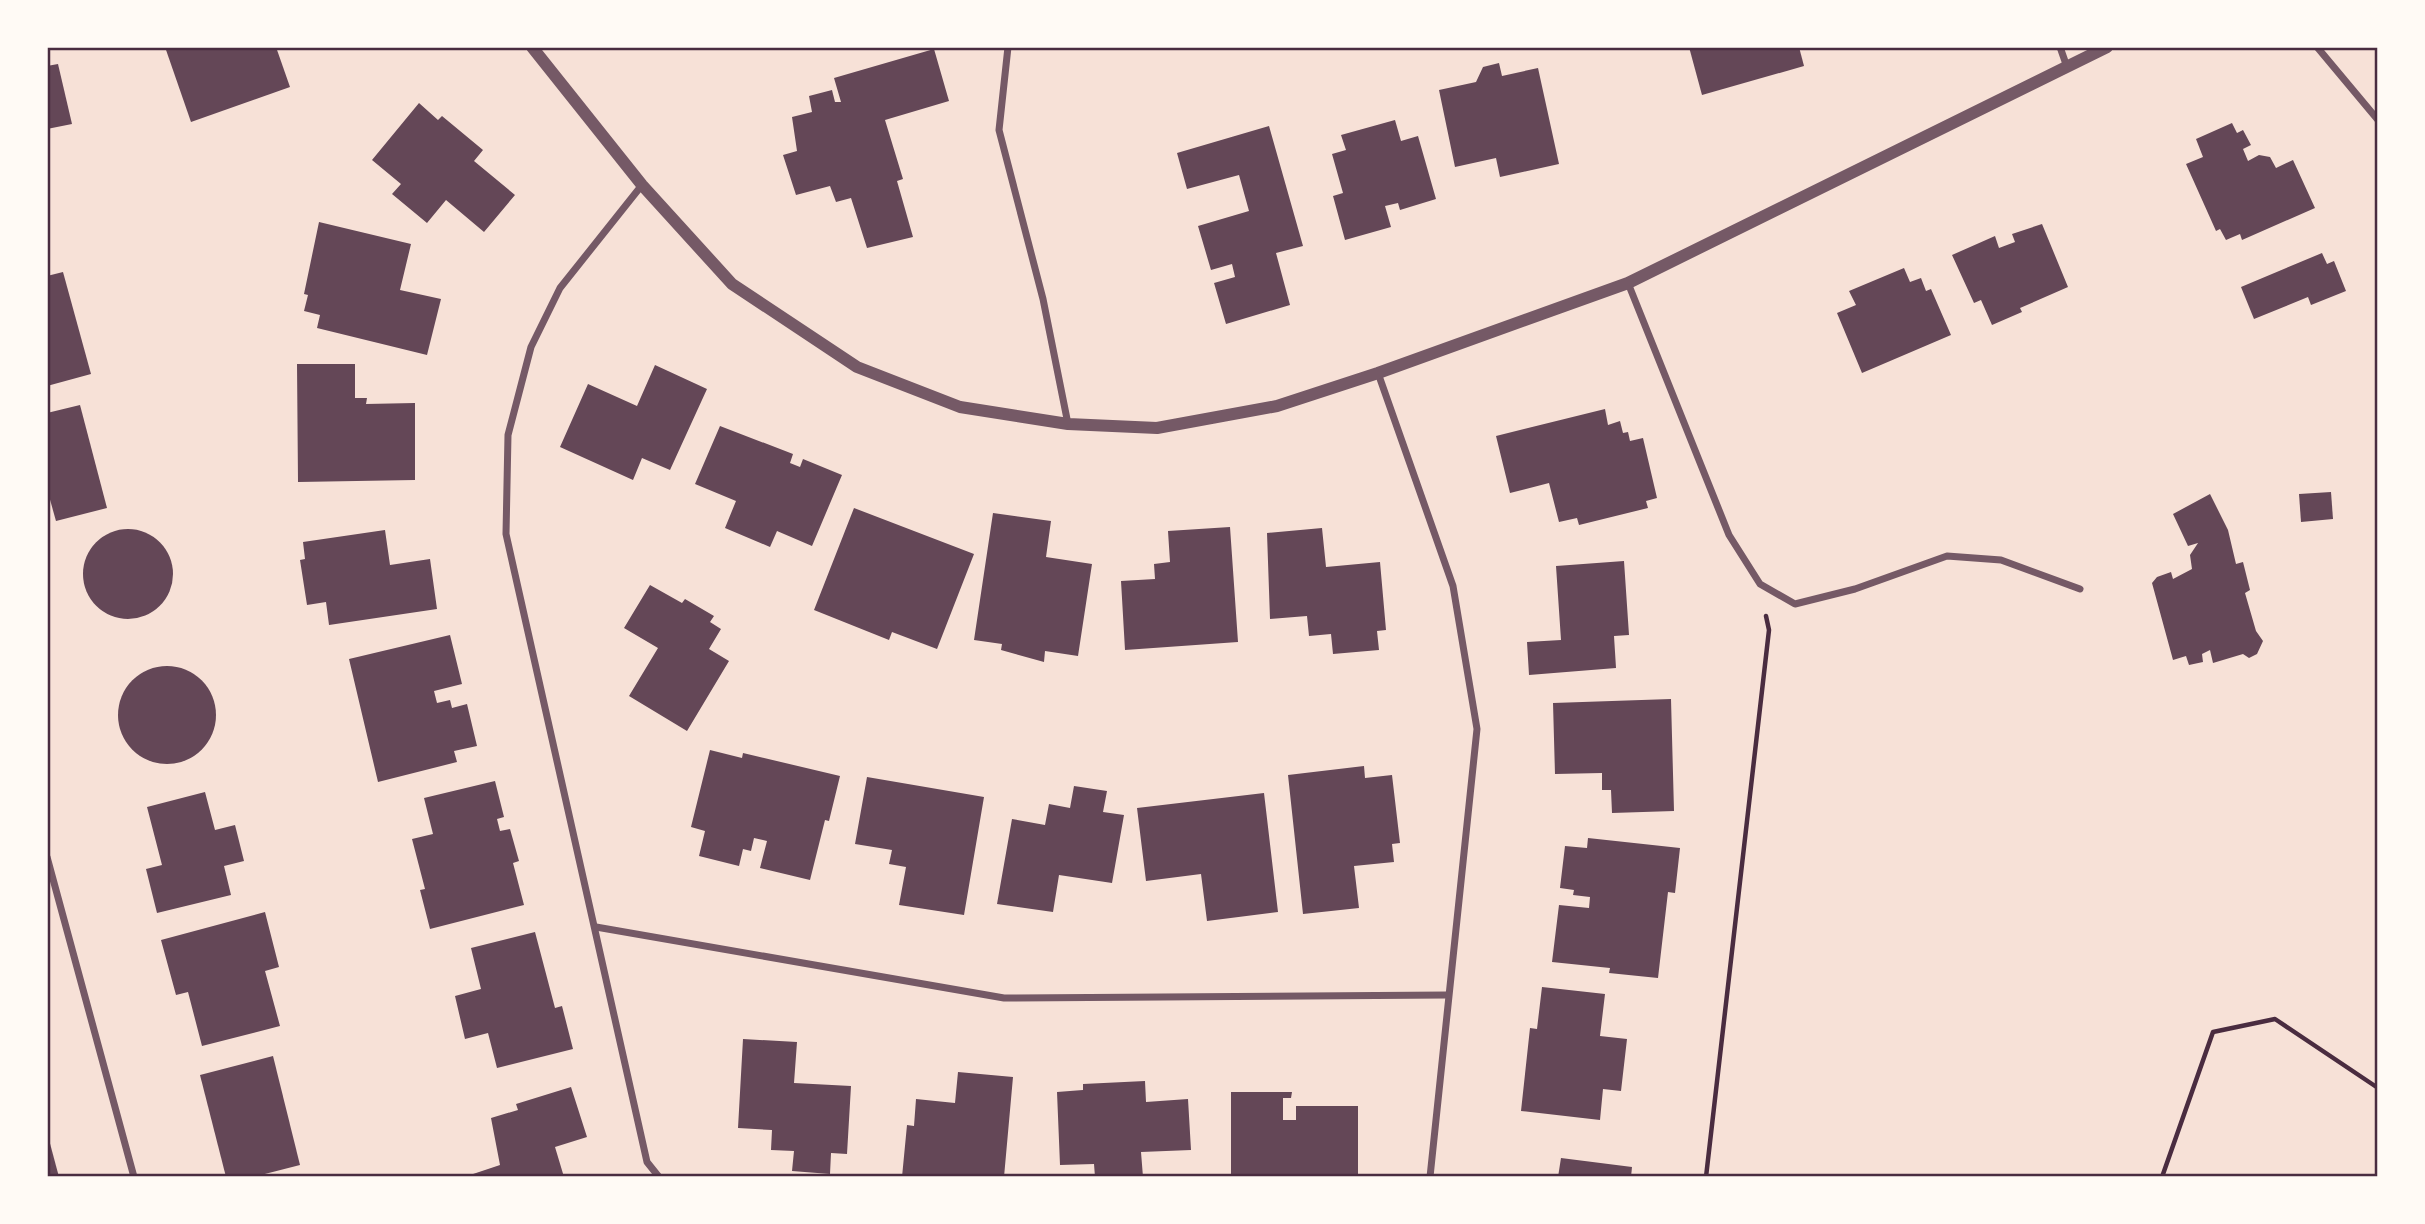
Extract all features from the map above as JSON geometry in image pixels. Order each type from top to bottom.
[{"type":"street","points":[[532,47],[642,185],[732,284],[858,367],[960,407],[1068,424],[1157,428],[1277,406],[1378,373],[1628,283],[2107,47]]},
{"type":"street","points":[[1008,47],[999,130],[1043,299],[1068,424]]},
{"type":"street","points":[[2060,47],[2067,67]]},
{"type":"street","points":[[2317,47],[2378,120]]},
{"type":"street","points":[[642,185],[560,288],[531,347],[508,435],[506,534],[647,1162],[659,1177]]},
{"type":"street","points":[[1628,283],[1729,535],[1760,584],[1795,604],[1855,589],[1947,556],[2001,560],[2080,589]]},
{"type":"street","points":[[1378,373],[1453,586],[1477,729],[1430,1177]]},
{"type":"street","points":[[47,857],[134,1177]]},
{"type":"street","points":[[596,927],[1004,998],[1447,995]]},
{"type":"path","points":[[1706,1177],[1769,630],[1760,584]]},
{"type":"path","points":[[2162,1177],[2213,1032],[2275,1020],[2378,1088]]},
{"type":"building","points":[[165,47],[276,47],[290,87],[191,122]]},
{"type":"building","points":[[1689,47],[1799,47],[1804,66],[1702,95]]},
{"type":"building","points":[[934,49],[949,101],[885,120],[903,179],[897,181],[913,237],[867,248],[851,198],[836,202],[830,186],[796,195],[783,155],[797,151],[792,117],[812,112],[809,96],[832,90],[835,102],[841,102],[834,78]]},
{"type":"building","points":[[1499,63],[1502,76],[1538,68],[1559,164],[1500,177],[1496,158],[1455,167],[1439,90],[1476,82],[1483,67]]},
{"type":"building","points":[[58,64],[72,124],[47,129],[47,66]]},
{"type":"building","points":[[419,103],[438,120],[442,116],[483,150],[474,161],[515,195],[484,232],[446,200],[427,223],[392,194],[401,184],[372,160]]},
{"type":"building","points":[[1395,120],[1401,141],[1418,136],[1436,199],[1400,210],[1398,203],[1385,206],[1391,227],[1345,240],[1333,196],[1343,193],[1332,154],[1346,150],[1341,135]]},
{"type":"building","points":[[2232,123],[2237,133],[2243,130],[2251,145],[2243,149],[2248,161],[2259,155],[2270,157],[2276,168],[2293,160],[2315,208],[2242,240],[2240,234],[2226,240],[2220,229],[2216,231],[2186,164],[2203,157],[2196,139]]},
{"type":"building","points":[[1269,126],[1303,246],[1276,253],[1290,305],[1226,324],[1214,283],[1235,277],[1232,264],[1211,270],[1198,226],[1249,211],[1239,175],[1187,189],[1177,153]]},
{"type":"building","points":[[319,222],[411,244],[400,290],[441,299],[427,355],[317,328],[320,315],[304,311],[308,295],[304,294]]},
{"type":"building","points":[[2042,224],[2068,287],[2020,308],[2022,312],[1992,325],[1981,300],[1974,303],[1952,255],[1995,236],[1999,248],[2015,242],[2012,234]]},
{"type":"building","points":[[2322,253],[2327,264],[2334,261],[2346,291],[2311,305],[2308,297],[2254,319],[2241,287]]},
{"type":"building","points":[[1904,268],[1910,282],[1921,278],[1926,291],[1931,289],[1951,335],[1862,373],[1837,313],[1856,305],[1849,291]]},
{"type":"building","points":[[63,272],[91,374],[47,386],[47,276]]},
{"type":"building","points":[[297,364],[355,364],[355,398],[367,398],[366,404],[415,403],[415,480],[298,482]]},
{"type":"building","points":[[655,365],[707,389],[670,470],[642,458],[633,480],[560,447],[588,384],[637,406]]},
{"type":"building","points":[[80,405],[107,508],[56,521],[47,489],[47,413]]},
{"type":"building","points":[[1605,409],[1608,425],[1620,421],[1623,433],[1628,432],[1630,441],[1643,438],[1657,498],[1646,501],[1648,508],[1579,525],[1577,518],[1559,522],[1549,483],[1510,493],[1496,436]]},
{"type":"building","points":[[720,426],[793,454],[790,463],[800,467],[803,459],[842,475],[812,546],[777,531],[770,547],[725,528],[736,501],[695,484]]},
{"type":"building","points":[[2331,492],[2333,519],[2301,522],[2299,494]]},
{"type":"building","points":[[2210,494],[2228,530],[2236,564],[2243,562],[2250,590],[2245,593],[2256,631],[2263,641],[2257,654],[2249,658],[2243,654],[2213,663],[2210,650],[2202,654],[2203,662],[2189,665],[2186,656],[2173,660],[2152,583],[2157,577],[2171,572],[2173,579],[2192,569],[2190,555],[2198,543],[2188,546],[2173,514]]},
{"type":"building","points":[[854,508],[974,554],[937,649],[892,632],[889,640],[814,610]]},
{"type":"building","points":[[993,513],[1051,521],[1046,557],[1092,564],[1078,656],[1045,651],[1044,662],[1001,650],[1002,644],[974,640]]},
{"type":"building","points":[[1230,527],[1238,642],[1125,650],[1121,581],[1155,579],[1154,564],[1170,562],[1168,531]]},
{"type":"building","points":[[1322,528],[1326,567],[1380,562],[1386,630],[1377,631],[1379,650],[1333,654],[1331,634],[1309,636],[1307,616],[1270,619],[1267,533]]},
{"type":"building","points":[[128,529],[145,532],[160,542],[170,557],[173,574],[170,591],[160,606],[145,616],[128,619],[111,616],[96,606],[86,591],[83,574],[86,557],[96,542],[111,532]]},
{"type":"building","points":[[385,530],[390,565],[430,559],[437,609],[329,625],[326,602],[307,605],[300,560],[305,559],[303,542]]},
{"type":"building","points":[[1624,561],[1629,635],[1614,636],[1616,668],[1529,675],[1527,642],[1561,640],[1556,566]]},
{"type":"building","points":[[650,585],[682,603],[685,599],[714,616],[710,622],[721,629],[709,649],[729,661],[687,731],[629,696],[658,648],[624,628]]},
{"type":"building","points":[[450,635],[462,684],[434,691],[437,703],[450,700],[452,708],[467,704],[477,746],[454,751],[457,762],[378,782],[349,659]]},
{"type":"building","points":[[167,666],[186,670],[201,681],[212,696],[216,715],[212,734],[201,749],[186,760],[167,764],[148,760],[133,749],[122,734],[118,715],[122,696],[133,681],[148,670]]},
{"type":"building","points":[[1671,699],[1674,811],[1612,813],[1611,790],[1602,790],[1602,773],[1555,774],[1553,703]]},
{"type":"building","points":[[710,750],[742,758],[743,753],[840,776],[829,821],[825,820],[810,880],[760,868],[767,841],[754,838],[751,851],[743,849],[739,866],[699,856],[705,831],[691,827]]},
{"type":"building","points":[[1364,766],[1365,778],[1392,775],[1400,843],[1392,844],[1394,862],[1354,866],[1359,908],[1303,914],[1288,775]]},
{"type":"building","points":[[867,777],[984,797],[964,915],[899,905],[906,867],[889,864],[892,850],[855,844]]},
{"type":"building","points":[[495,781],[504,817],[497,819],[500,831],[510,829],[519,861],[513,863],[524,905],[430,929],[420,890],[425,889],[412,839],[433,834],[424,798]]},
{"type":"building","points":[[1074,786],[1107,791],[1103,812],[1124,815],[1112,883],[1059,875],[1053,912],[997,904],[1012,819],[1045,825],[1049,804],[1070,808]]},
{"type":"building","points":[[205,792],[215,830],[235,825],[244,861],[224,866],[231,895],[157,913],[146,869],[162,865],[147,807]]},
{"type":"building","points":[[1264,793],[1278,912],[1207,921],[1201,874],[1146,881],[1137,808]]},
{"type":"building","points":[[1588,838],[1680,848],[1675,893],[1668,892],[1658,978],[1609,973],[1610,968],[1552,962],[1559,905],[1589,908],[1590,897],[1573,895],[1574,890],[1560,888],[1565,846],[1587,848]]},
{"type":"building","points":[[265,912],[279,967],[265,971],[280,1026],[202,1046],[188,992],[176,995],[161,940]]},
{"type":"building","points":[[535,932],[555,1008],[562,1006],[573,1049],[497,1068],[488,1033],[465,1039],[455,996],[481,989],[471,948]]},
{"type":"building","points":[[1542,987],[1605,994],[1600,1036],[1627,1039],[1621,1091],[1603,1089],[1600,1120],[1521,1111],[1530,1028],[1537,1029]]},
{"type":"building","points":[[743,1039],[797,1042],[794,1083],[851,1086],[847,1154],[831,1153],[830,1174],[792,1171],[794,1151],[771,1150],[772,1130],[738,1128]]},
{"type":"building","points":[[273,1056],[300,1165],[253,1177],[226,1177],[200,1075]]},
{"type":"building","points":[[958,1072],[1013,1077],[1004,1177],[902,1177],[907,1125],[914,1126],[916,1099],[955,1103]]},
{"type":"building","points":[[1145,1081],[1146,1102],[1188,1099],[1191,1150],[1141,1152],[1143,1177],[1095,1177],[1094,1164],[1060,1165],[1057,1092],[1083,1090],[1083,1084]]},
{"type":"building","points":[[571,1087],[587,1137],[555,1147],[564,1177],[474,1177],[473,1174],[500,1165],[491,1118],[518,1110],[516,1104]]},
{"type":"building","points":[[1231,1092],[1292,1092],[1291,1098],[1283,1098],[1283,1120],[1296,1120],[1296,1106],[1358,1106],[1358,1177],[1231,1177]]},
{"type":"building","points":[[48,1136],[59,1177],[47,1177]]},
{"type":"building","points":[[1561,1158],[1632,1167],[1631,1177],[1558,1177]]}]
